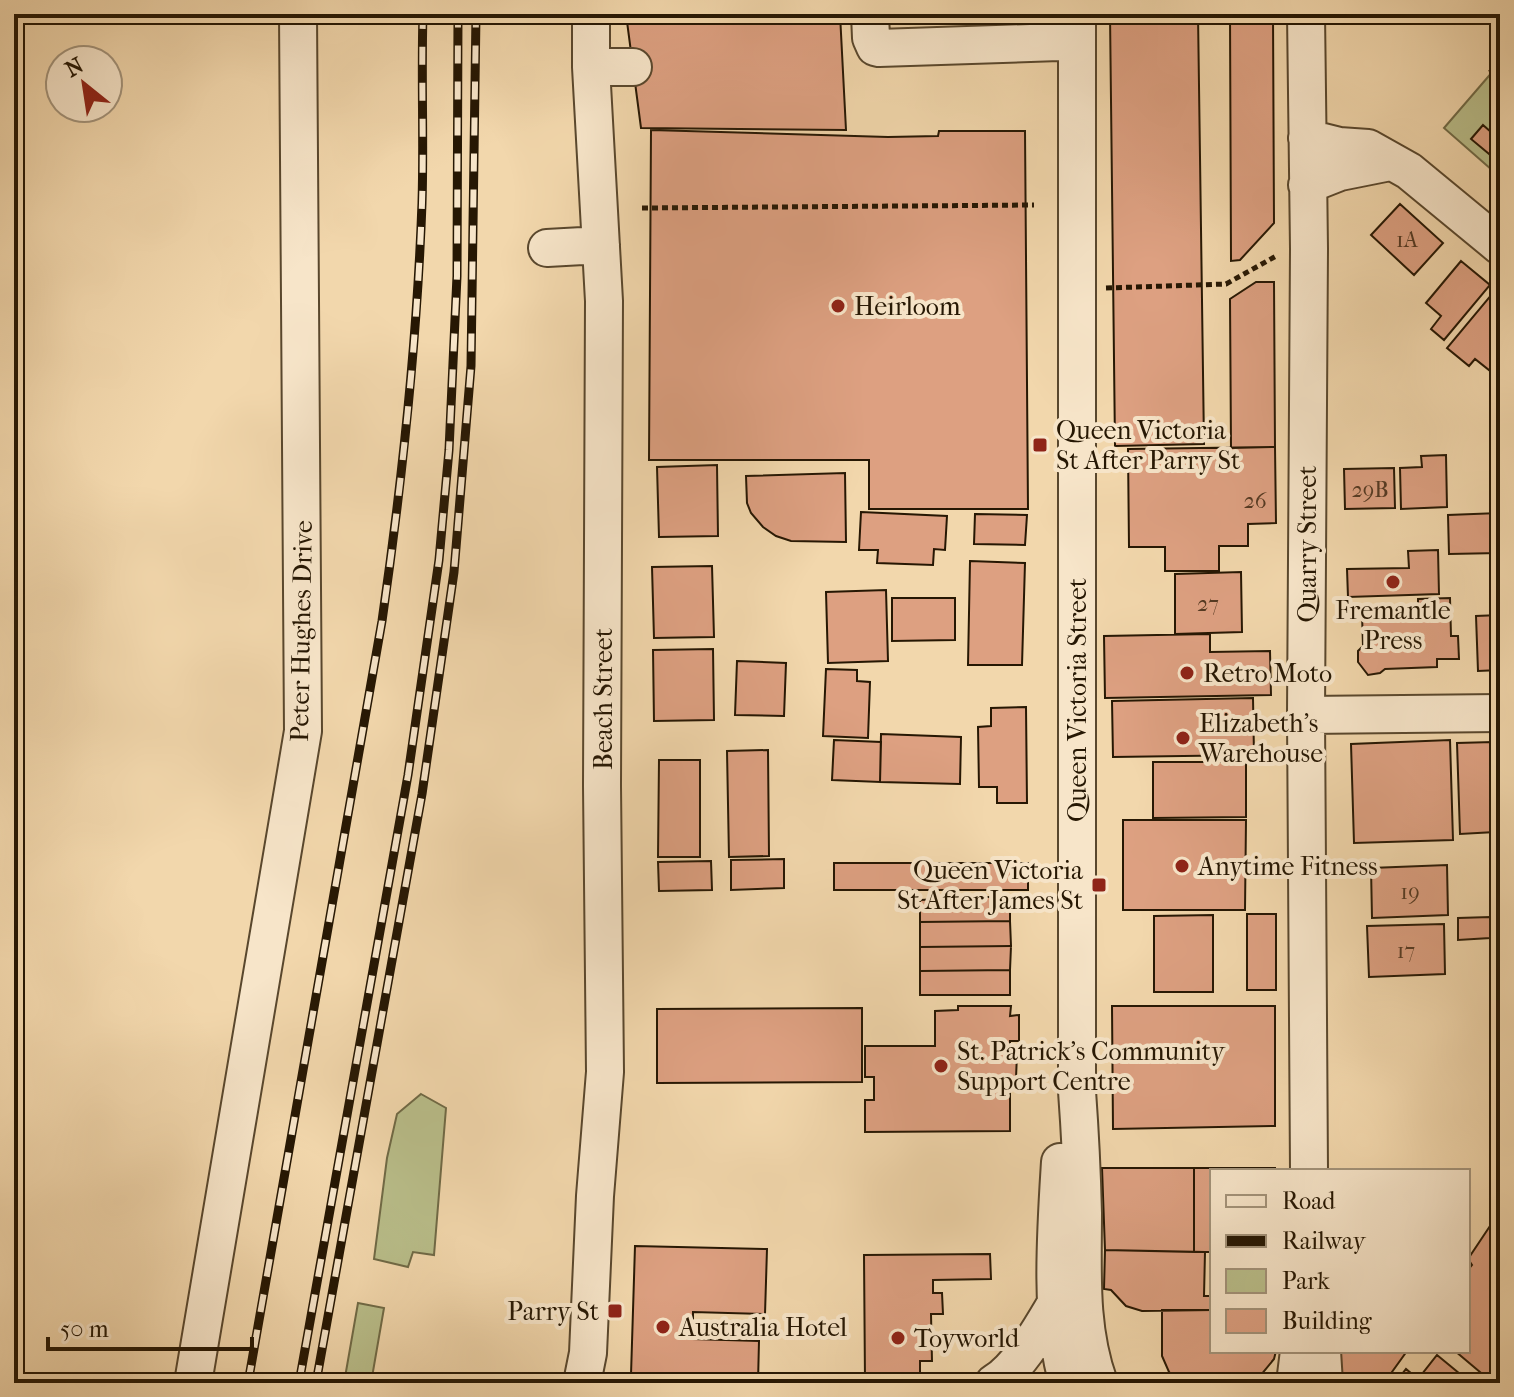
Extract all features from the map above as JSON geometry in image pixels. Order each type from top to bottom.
[{"type":"street","name":"Peter Hughes Drive","points":[[193,1383],[303,731],[298,14]]},
{"type":"street","name":"Beach Street","points":[[582,1383],[588,1353],[595,1196],[605,1072],[602,786],[604,301],[591,14]]},
{"type":"street","points":[[870,14],[872,43],[879,48],[971,30],[1065,23]]},
{"type":"street","name":"Quarry Street","points":[[1306,14],[1309,1169]]},
{"type":"street","name":"Queen Victoria Street","points":[[1065,23],[1061,1140],[1056,1303],[1062,1365],[1068,1383]]},
{"type":"street","name":"Queen Victoria Street","points":[[1065,23],[1077,1091],[1084,1321],[1090,1357],[1099,1383]]},
{"type":"street","points":[[591,67],[633,67]]},
{"type":"street","points":[[1307,138],[1339,146],[1368,148],[1392,161],[1409,171],[1500,246]]},
{"type":"street","points":[[1307,185],[1340,172],[1392,161]]},
{"type":"street","points":[[547,248],[601,245]]},
{"type":"street","points":[[1306,715],[1500,713]]},
{"type":"street","points":[[994,1383],[1002,1378],[1033,1340],[1056,1303]]},
{"type":"street","points":[[1295,1383],[1299,1353]]},
{"type":"street","points":[[1322,1353],[1324,1383]]},
{"type":"path","points":[[1490,69],[1499,78]]},
{"type":"path","points":[[642,208],[1034,205]]},
{"type":"path","points":[[1101,288],[1226,284],[1272,257]]},
{"type":"green space","points":[[1500,63],[1500,177],[1444,128]]},
{"type":"green space","points":[[421,1094],[446,1108],[434,1255],[413,1252],[408,1267],[374,1259],[387,1158],[397,1114]]},
{"type":"green space","points":[[358,1303],[384,1308],[371,1383],[344,1383]]},
{"type":"building","points":[[626,14],[840,14],[846,130],[641,128]]},
{"type":"building","points":[[1110,14],[1198,14],[1204,444],[1115,446]]},
{"type":"building","points":[[1230,14],[1273,14],[1274,223],[1240,260],[1231,261]]},
{"type":"building","points":[[1483,125],[1500,140],[1500,163],[1471,139]]},
{"type":"building","name":"Heirloom","points":[[651,130],[888,137],[938,136],[939,131],[1025,131],[1028,509],[869,509],[869,460],[649,460]]},
{"type":"building","points":[[1400,204],[1443,243],[1414,275],[1371,235]]},
{"type":"building","points":[[1461,261],[1490,285],[1444,340],[1431,329],[1441,316],[1426,303]]},
{"type":"building","points":[[1256,282],[1274,282],[1275,447],[1231,448],[1230,299]]},
{"type":"building","points":[[1492,294],[1500,300],[1500,367],[1494,374],[1475,359],[1469,366],[1447,348]]},
{"type":"building","points":[[1275,447],[1276,523],[1248,524],[1248,546],[1219,546],[1219,571],[1165,571],[1165,547],[1129,547],[1128,449]]},
{"type":"building","points":[[1446,455],[1447,507],[1401,509],[1400,468],[1422,467],[1421,456]]},
{"type":"building","points":[[717,465],[718,536],[659,537],[657,467]]},
{"type":"building","points":[[1394,468],[1395,508],[1345,509],[1344,469]]},
{"type":"building","points":[[845,473],[846,542],[791,541],[776,536],[763,527],[747,503],[746,476]]},
{"type":"building","points":[[861,512],[947,516],[945,550],[934,549],[933,565],[877,563],[878,550],[859,550]]},
{"type":"building","points":[[1499,513],[1499,553],[1449,554],[1448,515]]},
{"type":"building","points":[[975,514],[1027,515],[1025,545],[974,544]]},
{"type":"building","name":"Fremantle Press","points":[[1438,550],[1439,594],[1348,597],[1347,569],[1409,568],[1408,551]]},
{"type":"building","points":[[970,561],[1025,563],[1022,665],[968,665]]},
{"type":"building","points":[[712,566],[714,637],[654,638],[652,567]]},
{"type":"building","points":[[1241,572],[1242,632],[1175,634],[1175,574]]},
{"type":"building","points":[[886,590],[888,661],[828,663],[826,592]]},
{"type":"building","points":[[892,598],[955,598],[955,640],[892,641]]},
{"type":"building","points":[[1450,598],[1451,636],[1458,636],[1459,659],[1437,659],[1437,667],[1385,669],[1368,675],[1358,662],[1358,651],[1363,646],[1362,614],[1418,612],[1418,599]]},
{"type":"building","points":[[1500,615],[1500,670],[1478,671],[1476,616]]},
{"type":"building","name":"Retro Moto","points":[[1210,634],[1210,652],[1270,651],[1271,695],[1105,698],[1104,636]]},
{"type":"building","points":[[713,649],[714,720],[654,721],[653,650]]},
{"type":"building","points":[[737,661],[786,663],[784,716],[735,715]]},
{"type":"building","points":[[826,669],[857,670],[857,681],[870,682],[868,738],[823,736]]},
{"type":"building","name":"Elizabeth's Warehouse","points":[[1253,698],[1254,755],[1113,757],[1112,701]]},
{"type":"building","points":[[1026,707],[1027,803],[997,803],[997,787],[979,787],[978,727],[991,726],[991,708]]},
{"type":"building","points":[[881,734],[961,737],[960,784],[880,782]]},
{"type":"building","points":[[834,740],[881,742],[880,782],[832,780]]},
{"type":"building","points":[[1450,740],[1453,840],[1354,843],[1351,744]]},
{"type":"building","points":[[1493,742],[1495,832],[1460,834],[1457,743]]},
{"type":"building","points":[[768,750],[769,856],[729,857],[727,751]]},
{"type":"building","points":[[659,760],[700,760],[700,857],[658,857]]},
{"type":"building","points":[[1153,762],[1246,762],[1246,817],[1153,818]]},
{"type":"building","points":[[1123,820],[1246,820],[1245,910],[1123,910]]},
{"type":"building","points":[[784,859],[784,888],[731,890],[731,860]]},
{"type":"building","points":[[711,861],[712,890],[659,891],[658,862]]},
{"type":"building","points":[[834,863],[1028,863],[1028,890],[834,890]]},
{"type":"building","points":[[1447,865],[1448,915],[1372,918],[1371,868]]},
{"type":"building","points":[[1010,896],[1010,921],[920,922],[920,900]]},
{"type":"building","points":[[1247,914],[1276,914],[1276,990],[1247,990]]},
{"type":"building","points":[[1213,915],[1213,992],[1154,992],[1154,916]]},
{"type":"building","points":[[1490,917],[1490,938],[1458,940],[1458,918]]},
{"type":"building","points":[[1010,921],[1011,946],[920,947],[920,922]]},
{"type":"building","points":[[1444,924],[1445,974],[1369,977],[1367,926]]},
{"type":"building","points":[[1011,946],[1010,970],[920,971],[920,947]]},
{"type":"building","points":[[1010,970],[1010,995],[920,995],[920,971]]},
{"type":"building","name":"St. Patrick's Community Support Centre","points":[[958,1006],[1011,1006],[1010,1016],[1019,1015],[1019,1041],[1010,1041],[1010,1054],[1017,1054],[1016,1078],[1010,1078],[1010,1131],[865,1132],[865,1100],[874,1100],[874,1077],[865,1077],[865,1046],[935,1046],[935,1011],[958,1010]]},
{"type":"building","points":[[1112,1006],[1275,1006],[1275,1126],[1113,1129]]},
{"type":"building","points":[[862,1008],[862,1082],[657,1083],[657,1009]]},
{"type":"building","points":[[1102,1168],[1194,1168],[1194,1252],[1105,1250]]},
{"type":"building","points":[[1194,1168],[1275,1168],[1210,1169],[1210,1252],[1194,1252]]},
{"type":"building","points":[[1500,1211],[1500,1383],[1493,1383],[1457,1353],[1470,1353],[1470,1256]]},
{"type":"building","name":"Australia Hotel","points":[[635,1246],[767,1249],[765,1314],[693,1312],[693,1339],[759,1341],[758,1383],[639,1383],[631,1375]]},
{"type":"building","points":[[1105,1250],[1205,1252],[1204,1296],[1210,1296],[1210,1310],[1142,1311],[1126,1306],[1111,1290],[1104,1289]]},
{"type":"building","name":"Toyworld","points":[[990,1254],[991,1279],[933,1280],[933,1293],[942,1293],[943,1314],[931,1314],[932,1361],[920,1361],[920,1379],[865,1381],[864,1255]]},
{"type":"building","points":[[1162,1310],[1210,1310],[1210,1353],[1276,1353],[1261,1375],[1243,1382],[1176,1380],[1162,1356]]},
{"type":"building","points":[[1339,1353],[1406,1353],[1384,1383],[1340,1383]]},
{"type":"building","points":[[1437,1355],[1471,1383],[1395,1383],[1406,1369],[1418,1379]]},
{"type":"railway","points":[[248,1383],[382,621],[396,517],[420,255],[423,14]]},
{"type":"railway","points":[[299,1383],[408,775],[439,560],[449,450],[457,276],[458,14]]},
{"type":"railway","points":[[316,1383],[422,794],[454,572],[471,366],[476,14]]},
{"type":"place","name":"Heirloom","points":[[838,306]]},
{"type":"place","name":"Queen Victoria St After Parry St","points":[[1040,445]]},
{"type":"place","name":"Fremantle Press","points":[[1393,582]]},
{"type":"place","name":"Retro Moto","points":[[1187,673]]},
{"type":"place","name":"Elizabeth's Warehouse","points":[[1183,738]]},
{"type":"place","name":"Anytime Fitness","points":[[1182,866]]},
{"type":"place","name":"Queen Victoria St After James St","points":[[1099,885]]},
{"type":"place","name":"St. Patrick's Community Support Centre","points":[[941,1066]]},
{"type":"place","name":"Parry St","points":[[615,1311]]},
{"type":"place","name":"Australia Hotel","points":[[663,1327]]},
{"type":"place","name":"Toyworld","points":[[898,1338]]}]
